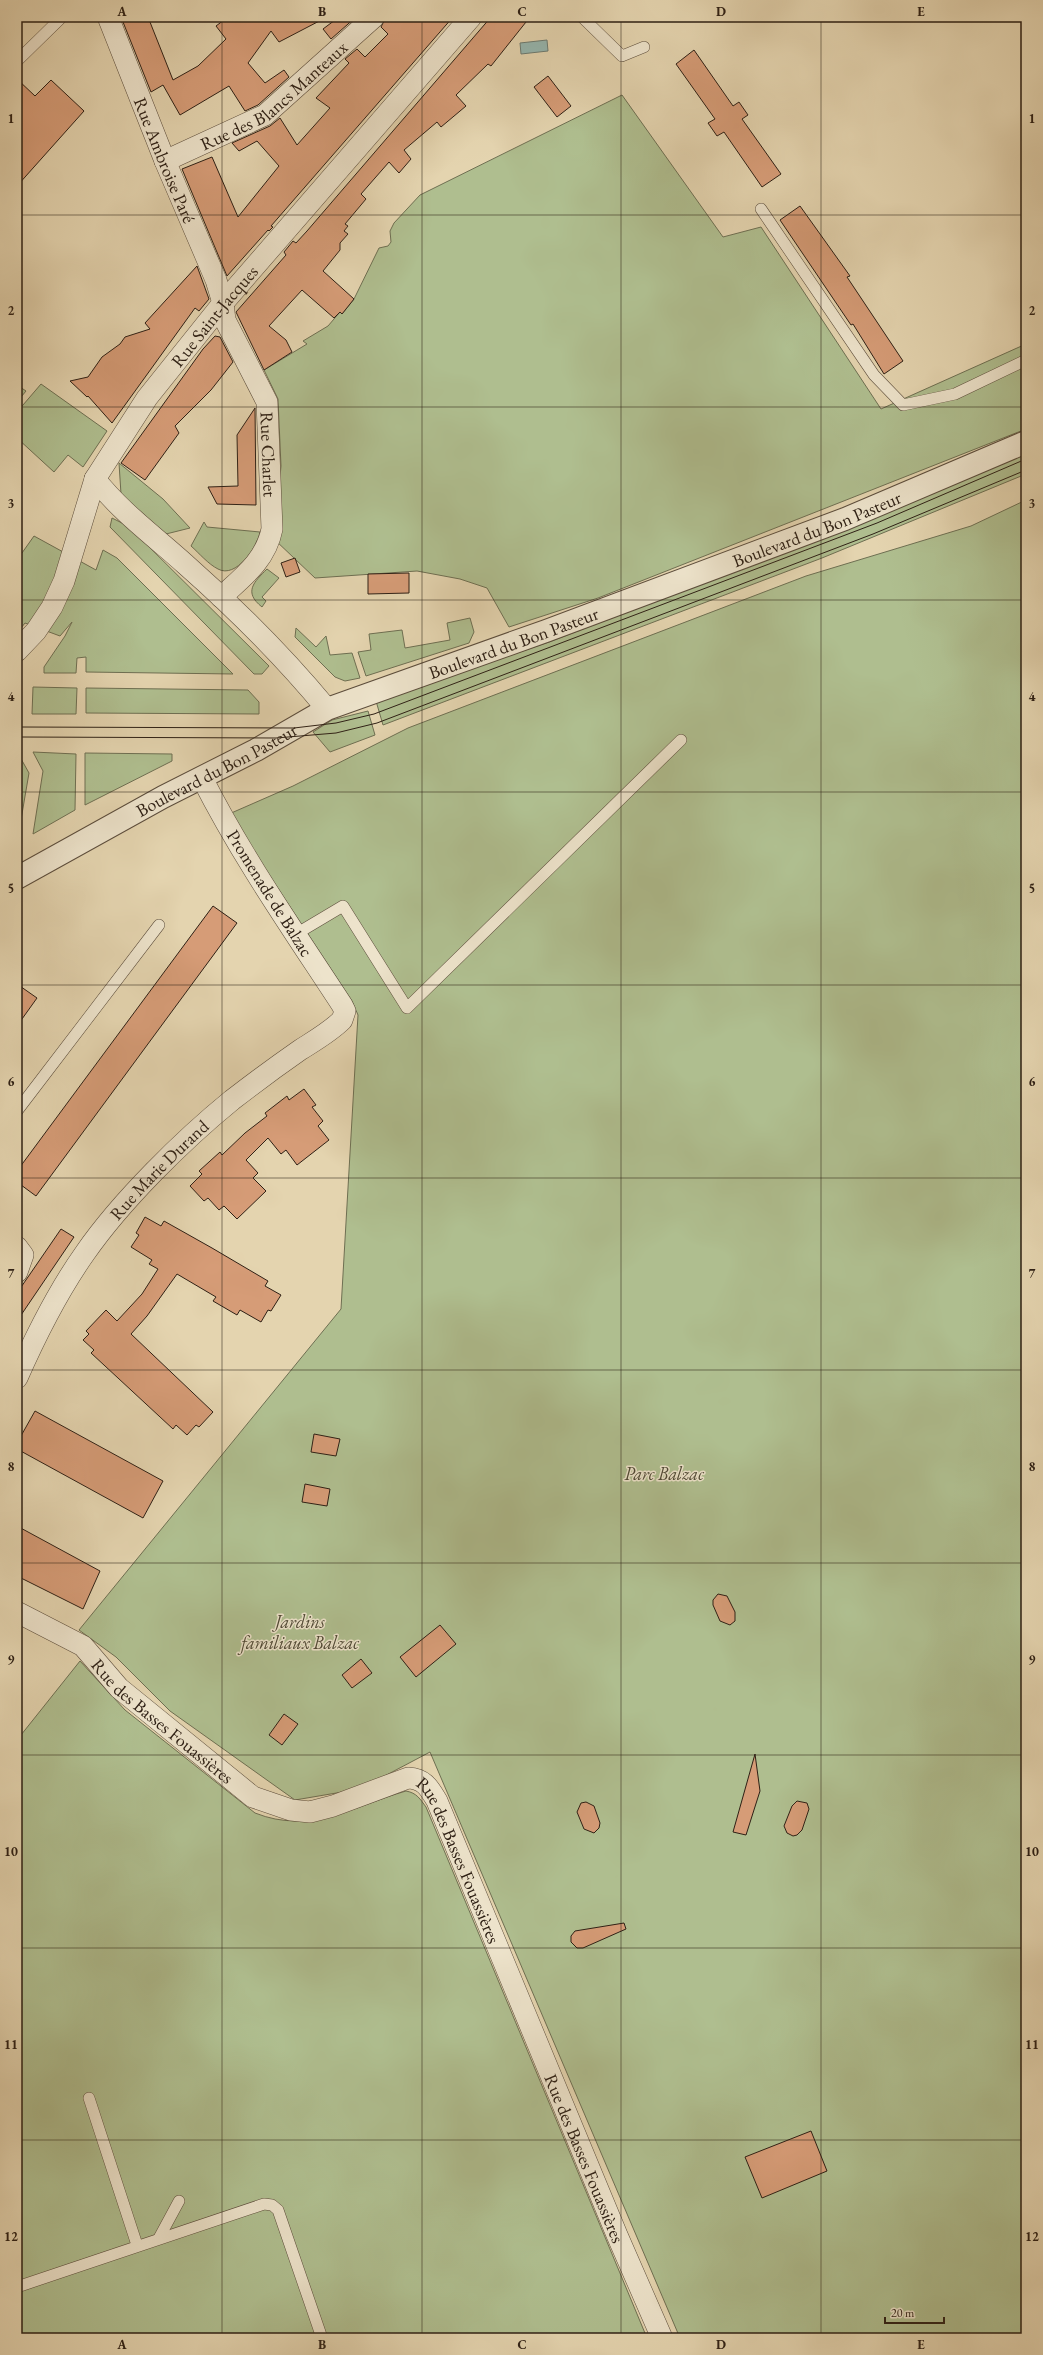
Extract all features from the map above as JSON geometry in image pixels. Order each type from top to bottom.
[{"type":"street","name":"Rue Ambroise Paré","points":[[108,17],[165,161],[216,280],[223,303]]},
{"type":"street","name":"Rue des Blancs Manteaux","points":[[165,161],[265,115],[374,17]]},
{"type":"street","name":"Rue Saint-Jacques","points":[[17,651],[36,631],[52,607],[64,581],[95,479],[117,442],[147,398],[223,303],[471,17]]},
{"type":"street","name":"Rue Charlet","points":[[221,597],[263,556],[272,529],[267,402],[225,320],[223,303]]},
{"type":"street","name":"Boulevard du Bon Pasteur","points":[[17,878],[163,797],[202,778],[327,709],[546,632],[845,518],[1026,442]]},
{"type":"street","points":[[95,479],[113,502],[221,597],[291,666],[327,709]]},
{"type":"street","name":"Promenade de Balzac","points":[[202,778],[218,810],[342,1005]]},
{"type":"street","name":"Rue Marie Durand","points":[[17,1378],[41,1327],[71,1274],[98,1235],[160,1167],[208,1121],[269,1072],[338,1024],[342,1020],[345,1011],[342,1005]]},
{"type":"street","points":[[17,1247],[23,1255],[17,1272]]},
{"type":"street","name":"Rue des Basses Fouassières","points":[[17,1612],[83,1646],[119,1688],[253,1797],[291,1810],[310,1812],[333,1806],[408,1778],[418,1778],[425,1783],[437,1802],[616,2235],[662,2338]]},
{"type":"lane","points":[[17,61],[62,17]]},
{"type":"lane","points":[[582,17],[622,56],[644,47]]},
{"type":"lane","points":[[761,209],[874,375],[903,405],[955,394],[1026,360]]},
{"type":"lane","points":[[296,934],[343,906],[407,1008],[681,740]]},
{"type":"lane","points":[[17,1111],[159,925]]},
{"type":"lane","points":[[89,2098],[137,2245]]},
{"type":"lane","points":[[159,2238],[179,2201]]},
{"type":"lane","points":[[17,2287],[137,2245],[264,2204],[272,2205],[278,2210],[322,2338]]},
{"type":"green space","points":[[622,95],[723,237],[761,227],[881,409],[1026,344],[1026,429],[598,598],[509,627],[487,588],[460,579],[417,571],[315,578],[274,539],[281,466],[278,399],[264,370],[307,344],[303,341],[328,326],[340,312],[342,314],[354,299],[379,248],[388,246],[391,242],[390,231],[394,223],[420,195]]},
{"type":"green space","points":[[41,384],[107,431],[83,467],[68,455],[54,472],[17,438],[17,412]]},
{"type":"green space","points":[[17,385],[26,391],[17,402]]},
{"type":"green space","points":[[1026,453],[1026,474],[822,558],[383,725],[376,701],[549,642],[877,517]]},
{"type":"green space","points":[[119,463],[163,499],[190,528],[166,534],[121,494]]},
{"type":"green space","name":"Parc Balzac","points":[[1026,500],[1026,2338],[680,2338],[430,1752],[360,1789],[295,1800],[170,1711],[116,1657],[79,1630],[341,1309],[358,1015],[352,1001],[229,814],[293,786],[408,728],[806,576],[971,526]]},
{"type":"green space","points":[[112,518],[128,526],[269,666],[262,674],[254,674],[110,527]]},
{"type":"green space","points":[[204,522],[207,527],[260,532],[255,546],[245,560],[232,570],[225,571],[218,569],[211,564],[191,546]]},
{"type":"green space","points":[[34,536],[96,570],[103,550],[117,558],[233,674],[86,672],[86,657],[77,658],[76,673],[44,673],[44,667],[65,636],[72,622],[60,636],[25,623],[17,633],[17,560]]},
{"type":"green space","points":[[267,569],[279,578],[262,597],[266,601],[262,607],[253,597],[252,587]]},
{"type":"green space","points":[[470,618],[474,632],[469,643],[366,676],[358,652],[371,650],[369,634],[402,630],[405,648],[450,640],[447,623]]},
{"type":"green space","points":[[296,628],[316,647],[326,636],[330,655],[352,653],[360,678],[345,681],[335,677],[295,637]]},
{"type":"green space","points":[[17,687],[19,687],[18,744],[20,757],[29,773],[17,843]]},
{"type":"green space","points":[[33,687],[77,688],[76,714],[32,714]]},
{"type":"green space","points":[[86,688],[248,690],[259,702],[259,714],[86,713]]},
{"type":"green space","points":[[368,711],[375,735],[330,752],[313,732],[332,720]]},
{"type":"green space","points":[[33,752],[76,754],[75,810],[33,834],[43,771]]},
{"type":"green space","points":[[85,753],[172,754],[172,761],[85,805]]},
{"type":"green space","points":[[80,1661],[125,1710],[255,1813],[275,1819],[294,1821],[313,1820],[332,1816],[406,1791],[413,1793],[420,1799],[426,1807],[647,2338],[17,2338],[17,1740]]},
{"type":"water","points":[[547,40],[548,51],[521,54],[520,43]]},
{"type":"building","points":[[121,17],[148,17],[173,80],[198,66],[226,39],[216,26],[228,17],[327,17],[279,42],[271,31],[248,63],[265,83],[284,70],[289,77],[258,105],[245,111],[229,86],[180,115],[163,85],[151,92]]},
{"type":"building","points":[[339,17],[356,17],[331,39],[323,29]]},
{"type":"building","points":[[386,17],[453,17],[271,226],[273,227],[269,231],[268,230],[227,276],[182,169],[212,157],[238,217],[279,166],[257,141],[239,151],[232,143],[270,126],[280,118],[297,145],[330,108],[316,98],[349,63],[345,59],[357,49],[365,57],[388,34],[381,27]]},
{"type":"building","points":[[491,17],[530,17],[491,66],[488,64],[456,95],[466,106],[441,127],[437,122],[404,150],[411,159],[399,173],[389,162],[361,194],[366,199],[345,224],[348,226],[344,231],[348,234],[340,243],[340,250],[323,271],[354,299],[342,314],[340,312],[334,318],[302,290],[269,326],[286,340],[292,352],[264,370],[236,312],[286,255],[284,252],[293,241],[296,243],[307,231]]},
{"type":"building","points":[[694,50],[733,106],[739,102],[748,115],[742,119],[781,174],[762,187],[724,132],[717,136],[708,123],[715,119],[676,64]]},
{"type":"building","points":[[548,76],[571,106],[557,117],[534,87]]},
{"type":"building","points":[[17,79],[35,96],[51,80],[84,111],[17,186]]},
{"type":"building","points":[[800,206],[850,276],[847,277],[903,361],[884,374],[853,324],[851,325],[780,220]]},
{"type":"building","points":[[197,266],[209,299],[199,311],[195,308],[112,423],[88,396],[87,397],[70,381],[88,377],[102,357],[120,344],[125,337],[150,329],[145,323]]},
{"type":"building","points":[[215,336],[220,337],[233,362],[211,390],[175,426],[179,433],[145,480],[121,463],[203,349]]},
{"type":"building","points":[[255,408],[256,505],[217,504],[208,487],[238,486],[237,435]]},
{"type":"building","points":[[295,558],[300,572],[286,577],[281,563]]},
{"type":"building","points":[[409,573],[409,593],[368,594],[368,574]]},
{"type":"building","points":[[213,906],[237,923],[36,1196],[17,1182],[17,1171]]},
{"type":"building","points":[[17,984],[37,998],[17,1026]]},
{"type":"building","points":[[304,1089],[316,1105],[312,1107],[323,1121],[318,1126],[329,1140],[297,1165],[286,1150],[281,1154],[268,1138],[246,1160],[258,1173],[253,1178],[266,1191],[237,1219],[224,1206],[219,1210],[208,1198],[204,1201],[190,1186],[202,1174],[199,1171],[220,1152],[222,1155],[245,1133],[267,1116],[265,1113],[287,1096],[289,1100]]},
{"type":"building","points":[[145,1217],[161,1226],[164,1221],[212,1248],[268,1281],[265,1286],[281,1295],[271,1311],[268,1310],[261,1322],[240,1310],[237,1315],[213,1301],[216,1297],[177,1274],[147,1316],[131,1334],[213,1412],[199,1427],[196,1425],[187,1435],[176,1425],[173,1429],[91,1353],[94,1350],[83,1340],[89,1334],[86,1331],[106,1310],[117,1321],[142,1294],[158,1269],[149,1264],[152,1260],[131,1247],[139,1235],[136,1233]]},
{"type":"building","points":[[61,1229],[74,1237],[17,1321],[17,1293]]},
{"type":"building","points":[[35,1411],[163,1481],[143,1518],[17,1449],[17,1443]]},
{"type":"building","points":[[314,1434],[340,1439],[336,1456],[311,1452]]},
{"type":"building","points":[[305,1484],[330,1489],[327,1506],[302,1502]]},
{"type":"building","points":[[17,1526],[100,1571],[83,1609],[17,1576]]},
{"type":"building","points":[[718,1594],[727,1596],[735,1612],[735,1621],[730,1625],[720,1621],[713,1605],[713,1600]]},
{"type":"building","points":[[440,1625],[456,1644],[416,1677],[400,1657]]},
{"type":"building","points":[[361,1659],[372,1673],[352,1688],[342,1675]]},
{"type":"building","points":[[284,1714],[298,1724],[282,1745],[269,1735]]},
{"type":"building","points":[[755,1754],[760,1791],[746,1835],[733,1832]]},
{"type":"building","points":[[797,1801],[807,1803],[809,1809],[802,1830],[797,1835],[793,1836],[787,1833],[784,1826],[792,1806]]},
{"type":"building","points":[[586,1802],[594,1806],[600,1823],[599,1828],[594,1833],[584,1829],[577,1812],[581,1803]]},
{"type":"building","points":[[624,1923],[626,1929],[583,1948],[577,1948],[571,1942],[571,1936],[575,1931]]},
{"type":"building","points":[[811,2131],[827,2171],[762,2198],[745,2157]]},
{"type":"tram line","points":[[17,727],[294,728],[336,723],[374,714],[877,523],[1026,459]]},
{"type":"tram line","points":[[17,737],[276,738],[336,733],[377,723],[873,534],[1026,470]]},
{"type":"park label","name":"Jardins familiaux Balzac","points":[[300,1631]]}]
